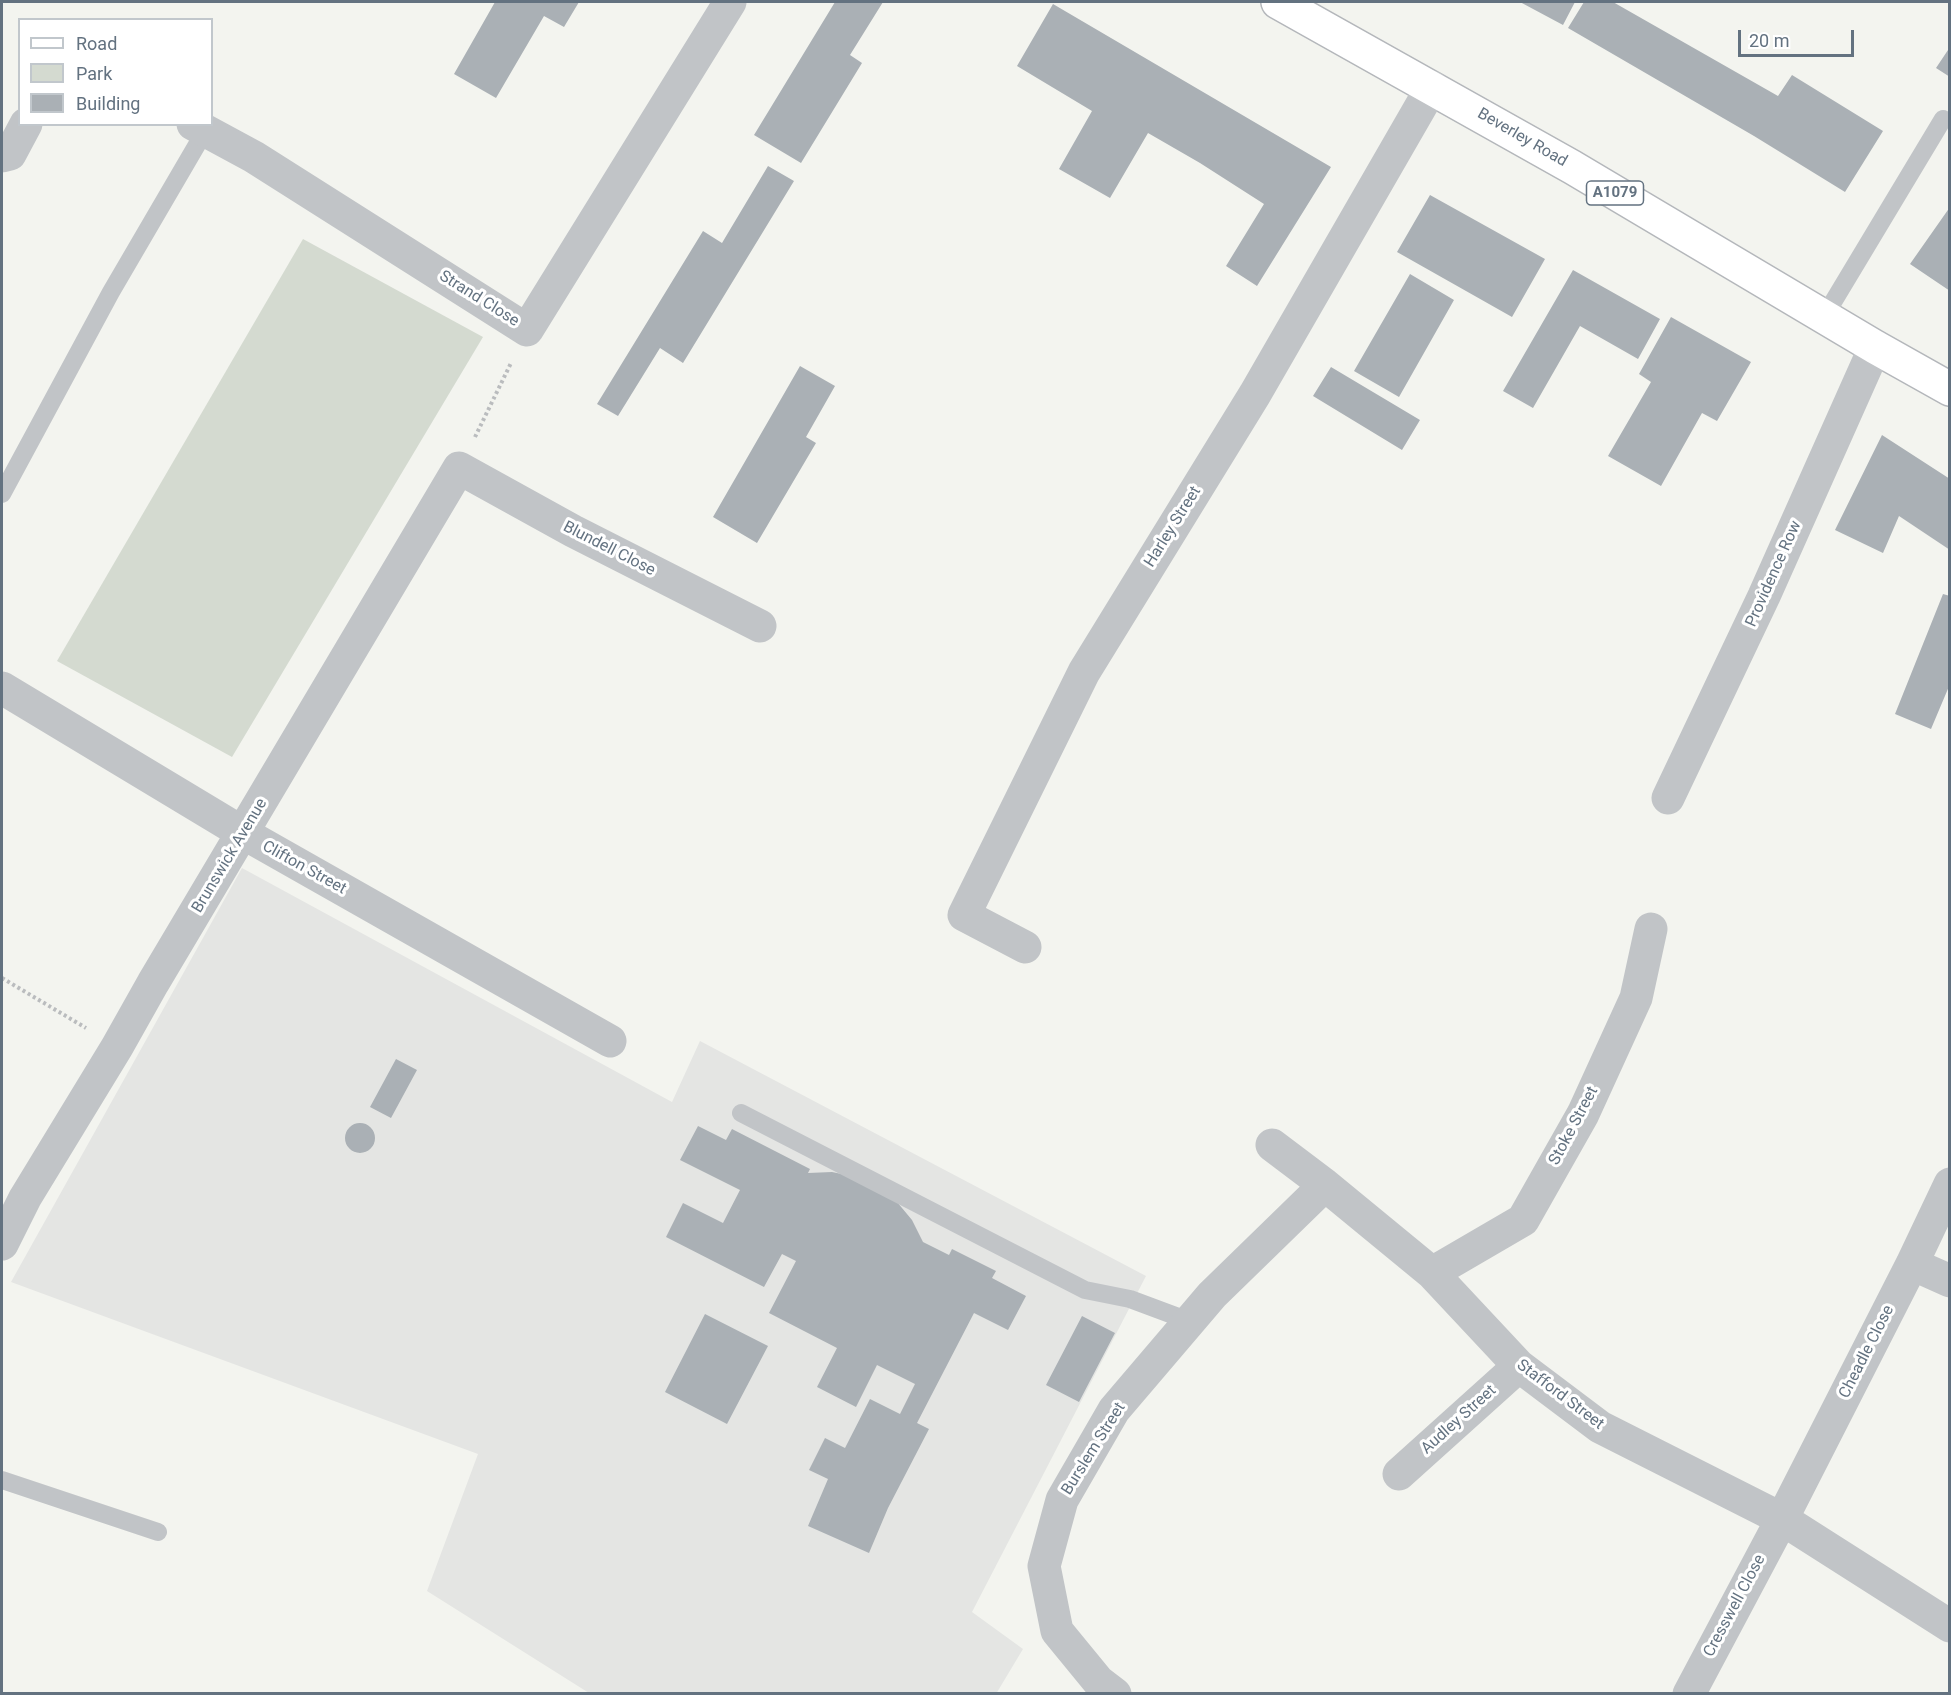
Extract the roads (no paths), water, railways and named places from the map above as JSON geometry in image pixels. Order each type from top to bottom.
[{"type":"main road","name":"Beverley Road","points":[[1278,2],[1572,167],[1950,389]]},
{"type":"street","name":"Strand Close","points":[[199,128],[254,157],[527,330],[730,2]]},
{"type":"street","name":"Harley Street","points":[[1025,947],[964,915],[1084,672],[1255,394],[1432,87]]},
{"type":"street","points":[[2,156],[10,154],[25,126]]},
{"type":"street","name":"Providence Row","points":[[1668,798],[1764,596],[1875,347]]},
{"type":"street","name":"Blundell Close","points":[[459,468],[573,531],[760,626]]},
{"type":"street","name":"Brunswick Avenue","points":[[2,1244],[13,1191],[117,1047],[459,468]]},
{"type":"street","name":"Clifton Street","points":[[2,688],[243,834],[610,1041]]},
{"type":"street","name":"Stoke Street","points":[[1432,1273],[1523,1220],[1583,1114],[1636,998],[1650,929]]},
{"type":"street","name":"Stafford Street","points":[[1272,1145],[1325,1185],[1432,1273],[1519,1366],[1600,1427],[1782,1519],[1950,1626]]},
{"type":"street","name":"Cheadle Close","points":[[1782,1519],[1912,1264],[1950,1184]]},
{"type":"street","name":"Burslem Street","points":[[1114,1694],[1098,1681],[1057,1630],[1044,1566],[1062,1500],[1114,1410],[1212,1295],[1325,1185]]},
{"type":"street","points":[[1912,1264],[1950,1281]]},
{"type":"street","name":"Audley Street","points":[[1399,1474],[1519,1366]]},
{"type":"street","name":"Cresswell Close","points":[[1689,1694],[1782,1519]]},
{"type":"lane","points":[[1824,317],[1942,119]]},
{"type":"lane","points":[[2,494],[199,128]]},
{"type":"lane","points":[[741,1113],[1085,1290],[1130,1299],[1190,1322]]},
{"type":"lane","points":[[2,1480],[158,1532]]}]
